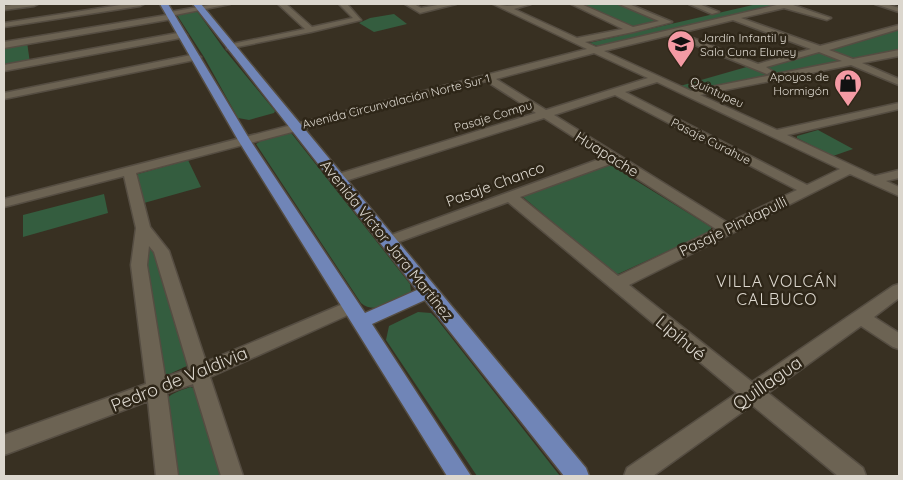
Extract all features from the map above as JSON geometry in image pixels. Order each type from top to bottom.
[{"type":"main road","name":"Avenida Víctor Jara Martínez","points":[[199,6],[230,47],[578,476]]},
{"type":"main road","points":[[169,12],[244,140],[460,476]]},
{"type":"main road","points":[[356,314],[429,292]]},
{"type":"street","points":[[4,8],[34,4]]},
{"type":"street","points":[[4,25],[140,4]]},
{"type":"street","points":[[4,45],[199,6],[226,4]]},
{"type":"street","points":[[282,4],[311,30]]},
{"type":"street","points":[[230,47],[357,20],[358,18],[343,4]]},
{"type":"street","points":[[409,4],[420,11],[452,4]]},
{"type":"street","name":"Quintupeu","points":[[497,4],[899,192]]},
{"type":"street","points":[[507,8],[527,4]]},
{"type":"street","points":[[575,4],[634,30]]},
{"type":"street","points":[[623,4],[668,22]]},
{"type":"street","points":[[693,4],[719,11],[696,16]]},
{"type":"street","points":[[787,4],[827,18]]},
{"type":"street","name":"Avenida Circunvalación Norte Sur 1","points":[[4,204],[595,50],[787,4]]},
{"type":"street","points":[[879,4],[899,10]]},
{"type":"street","points":[[732,17],[820,49],[899,82]]},
{"type":"street","points":[[577,41],[677,20]]},
{"type":"street","points":[[757,67],[899,27]]},
{"type":"street","points":[[671,32],[779,76]]},
{"type":"street","points":[[4,68],[183,35]]},
{"type":"street","points":[[690,94],[899,53]]},
{"type":"street","points":[[4,96],[196,57]]},
{"type":"street","name":"Huapache","points":[[488,78],[727,229]]},
{"type":"street","name":"Pasaje Compu","points":[[337,179],[657,79]]},
{"type":"street","name":"Pasaje Curahue","points":[[616,92],[807,190]]},
{"type":"street","points":[[776,134],[899,106]]},
{"type":"street","name":"Pasaje Chanco","points":[[388,242],[614,158]]},
{"type":"street","name":"Pasaje Pindapulli","points":[[616,284],[850,169]]},
{"type":"street","points":[[129,171],[143,228],[138,262],[157,390],[167,476]]},
{"type":"street","points":[[875,180],[899,174]]},
{"type":"street","name":"Lipihué","points":[[510,196],[616,284],[752,394],[779,413],[855,476]]},
{"type":"street","points":[[143,228],[161,251],[232,476]]},
{"type":"street","name":"Quillagua","points":[[635,476],[899,290]]},
{"type":"street","name":"Pedro de Valdivia","points":[[4,445],[157,390],[356,314]]},
{"type":"street","points":[[861,317],[899,342]]},
{"type":"green space","points":[[579,4],[620,4],[660,21],[636,27],[630,26]]},
{"type":"green space","points":[[757,4],[781,4],[598,46],[589,43]]},
{"type":"green space","points":[[197,11],[224,49],[275,111],[274,113],[249,120],[238,118],[204,57],[177,15]]},
{"type":"green space","points":[[394,14],[407,24],[374,32],[359,23],[370,18]]},
{"type":"green space","points":[[899,28],[899,52],[854,60],[828,50]]},
{"type":"green space","points":[[27,42],[30,63],[4,67],[4,46]]},
{"type":"green space","points":[[817,52],[843,62],[778,75],[764,67]]},
{"type":"green space","points":[[750,66],[771,76],[695,91],[680,86]]},
{"type":"green space","points":[[818,130],[853,149],[833,156],[797,138],[797,136]]},
{"type":"green space","points":[[286,133],[292,134],[410,284],[411,291],[408,295],[384,306],[372,308],[361,303],[256,144],[264,139]]},
{"type":"green space","points":[[188,160],[201,187],[144,203],[138,174]]},
{"type":"green space","points":[[609,164],[711,227],[711,231],[618,274],[613,273],[523,197],[524,195]]},
{"type":"green space","points":[[104,194],[108,213],[23,237],[23,215]]},
{"type":"green space","points":[[147,242],[156,252],[189,365],[163,377],[144,263]]},
{"type":"green space","points":[[418,312],[431,313],[436,318],[560,476],[477,476],[386,340],[389,326]]},
{"type":"green space","points":[[190,387],[194,388],[197,392],[223,476],[173,476],[164,404],[171,395]]},
{"type":"place","name":"Jardín Infantil y Sala Cuna Eluney","points":[[681,68]]},
{"type":"place","name":"Apoyos de Hormigón","points":[[848,107]]},
{"type":"district","name":"VILLA VOLCÁN CALBUCO","points":[[777,290]]}]
